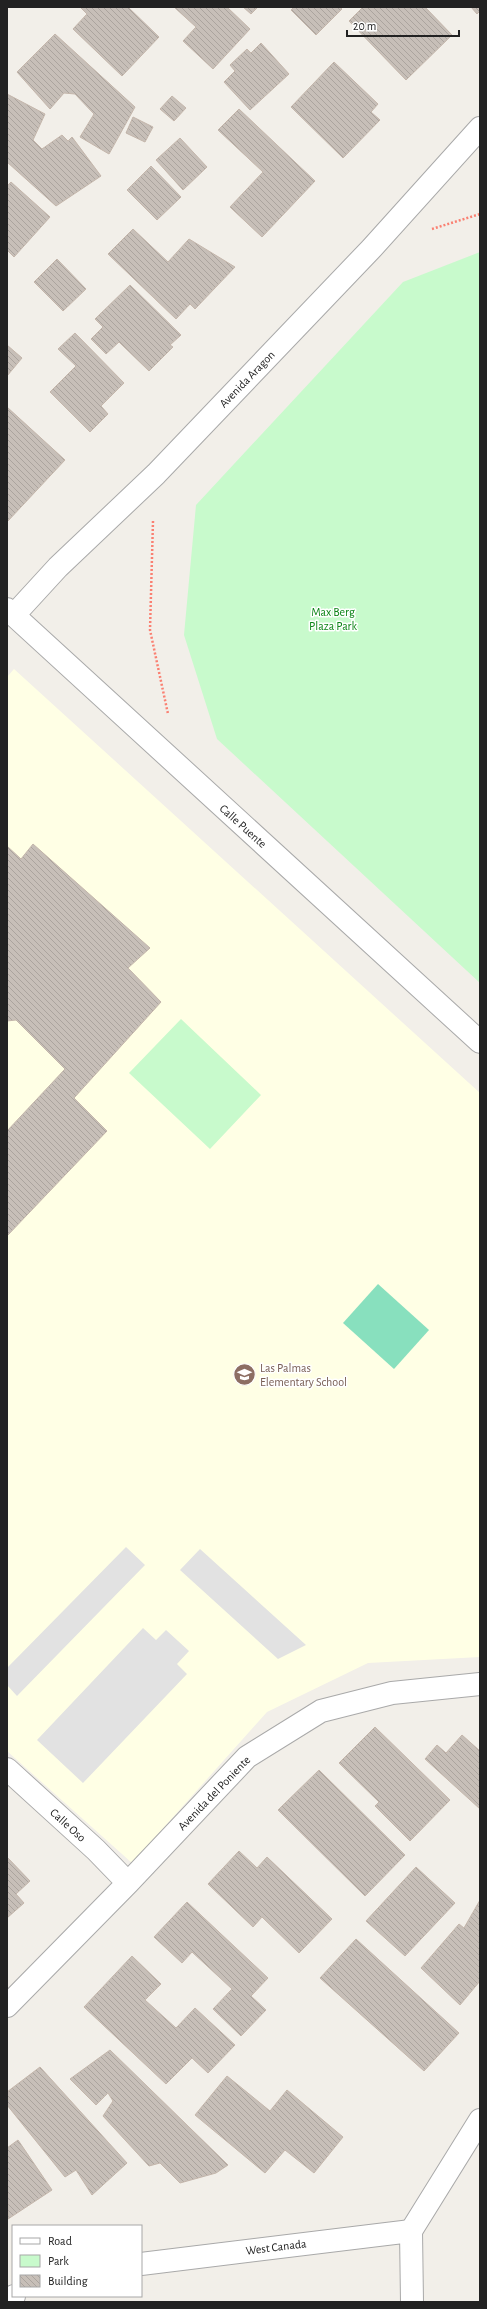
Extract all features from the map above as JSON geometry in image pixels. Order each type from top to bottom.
[{"type":"street","name":"Avenida Aragon","points":[[9,615],[156,474],[371,249],[480,128]]},
{"type":"street","name":"Calle Puente","points":[[9,615],[176,764],[480,1042]]},
{"type":"street","name":"Avenida del Poniente","points":[[7,2006],[128,1883],[247,1757],[321,1711],[392,1693],[480,1684]]},
{"type":"street","name":"Calle Oso","points":[[7,1769],[96,1850],[128,1883]]},
{"type":"street","points":[[412,2302],[411,2231],[480,2120]]},
{"type":"street","name":"West Canada","points":[[142,2264],[411,2231]]},
{"type":"path","points":[[156,474],[150,551],[150,630],[166,699],[176,764]]},
{"type":"shaded area","name":"Las Palmas Elementary School","points":[[14,669],[480,1093],[480,1657],[368,1663],[267,1712],[132,1863],[7,1751],[7,677]]},
{"type":"shaded area","points":[[126,1547],[145,1565],[17,1696],[7,1685],[7,1668]]},
{"type":"shaded area","points":[[200,1549],[306,1645],[278,1659],[180,1570]]},
{"type":"shaded area","points":[[143,1628],[156,1640],[166,1630],[189,1651],[177,1664],[187,1674],[83,1783],[37,1740]]},
{"type":"green space","name":"Max Berg Plaza Park","points":[[480,252],[480,983],[217,739],[184,635],[196,505],[403,282]]},
{"type":"green space","points":[[181,1019],[261,1095],[210,1149],[129,1073]]},
{"type":"green space","points":[[378,1284],[429,1330],[394,1369],[343,1323]]},
{"type":"building","points":[[80,7],[128,7],[159,37],[122,76],[73,29],[87,14]]},
{"type":"building","points":[[174,7],[227,7],[250,29],[213,69],[183,41],[196,27]]},
{"type":"building","points":[[243,7],[258,7],[251,14]]},
{"type":"building","points":[[294,7],[340,7],[342,9],[316,35],[291,10]]},
{"type":"building","points":[[363,7],[425,7],[452,35],[406,80],[349,21]]},
{"type":"building","points":[[471,7],[480,7],[480,11],[477,14]]},
{"type":"building","points":[[55,34],[135,107],[109,154],[80,137],[94,114],[75,94],[64,93],[50,109],[17,72]]},
{"type":"building","points":[[261,43],[289,74],[250,110],[224,82],[235,71],[230,65],[247,49],[251,53]]},
{"type":"building","points":[[334,62],[378,104],[371,112],[380,120],[343,158],[291,107]]},
{"type":"building","points":[[7,94],[45,114],[33,140],[42,149],[62,135],[68,141],[72,137],[101,176],[56,206],[7,162]]},
{"type":"building","points":[[172,96],[186,108],[174,121],[160,109]]},
{"type":"building","points":[[239,109],[315,181],[262,237],[230,207],[263,172],[218,130]]},
{"type":"building","points":[[133,117],[153,127],[145,142],[126,133]]},
{"type":"building","points":[[180,138],[207,167],[183,190],[156,160]]},
{"type":"building","points":[[151,166],[181,197],[157,220],[127,190]]},
{"type":"building","points":[[11,182],[50,217],[14,257],[7,250],[7,186]]},
{"type":"building","points":[[133,229],[168,262],[189,239],[235,267],[195,309],[190,304],[176,319],[108,254]]},
{"type":"building","points":[[57,259],[86,289],[63,311],[34,282]]},
{"type":"building","points":[[130,285],[181,335],[170,345],[173,347],[149,371],[119,342],[106,354],[91,339],[103,327],[95,319]]},
{"type":"building","points":[[75,333],[124,383],[101,406],[108,414],[90,432],[50,392],[76,366],[58,349]]},
{"type":"building","points":[[7,345],[22,358],[7,376]]},
{"type":"building","points":[[7,407],[65,460],[7,522]]},
{"type":"building","points":[[33,844],[150,948],[128,968],[161,1002],[74,1098],[107,1131],[7,1236],[7,1131],[65,1069],[16,1020],[7,1021],[7,846],[21,859]]},
{"type":"building","points":[[375,1727],[450,1800],[410,1841],[375,1806],[379,1802],[339,1763]]},
{"type":"building","points":[[462,1735],[480,1751],[480,1809],[425,1759],[437,1745],[446,1753]]},
{"type":"building","points":[[319,1770],[405,1855],[365,1896],[278,1810]]},
{"type":"building","points":[[239,1851],[257,1868],[267,1857],[332,1919],[299,1953],[262,1917],[253,1927],[208,1884]]},
{"type":"building","points":[[7,1857],[30,1881],[16,1894],[24,1903],[7,1918]]},
{"type":"building","points":[[416,1867],[455,1903],[405,1956],[366,1921]]},
{"type":"building","points":[[480,1900],[480,1981],[460,2005],[421,1968],[459,1924],[464,1928]]},
{"type":"building","points":[[187,1902],[268,1978],[251,1996],[266,2010],[241,2036],[213,2009],[232,1989],[192,1952],[182,1963],[154,1937]]},
{"type":"building","points":[[356,1939],[459,2033],[424,2071],[320,1978]]},
{"type":"building","points":[[132,1956],[161,1984],[145,2000],[176,2028],[195,2008],[235,2045],[208,2073],[192,2058],[166,2084],[84,2007]]},
{"type":"building","points":[[110,2050],[228,2165],[216,2173],[180,2183],[160,2163],[149,2166],[103,2116],[113,2101],[108,2093],[96,2105],[70,2079]]},
{"type":"building","points":[[40,2067],[127,2163],[92,2195],[76,2170],[65,2177],[7,2105],[7,2092]]},
{"type":"building","points":[[227,2076],[270,2111],[287,2090],[343,2137],[314,2173],[285,2150],[265,2173],[195,2115]]},
{"type":"building","points":[[18,2140],[52,2190],[8,2219],[7,2148]]},
{"type":"place","name":"Las Palmas Elementary School","points":[[244,1375]]}]
